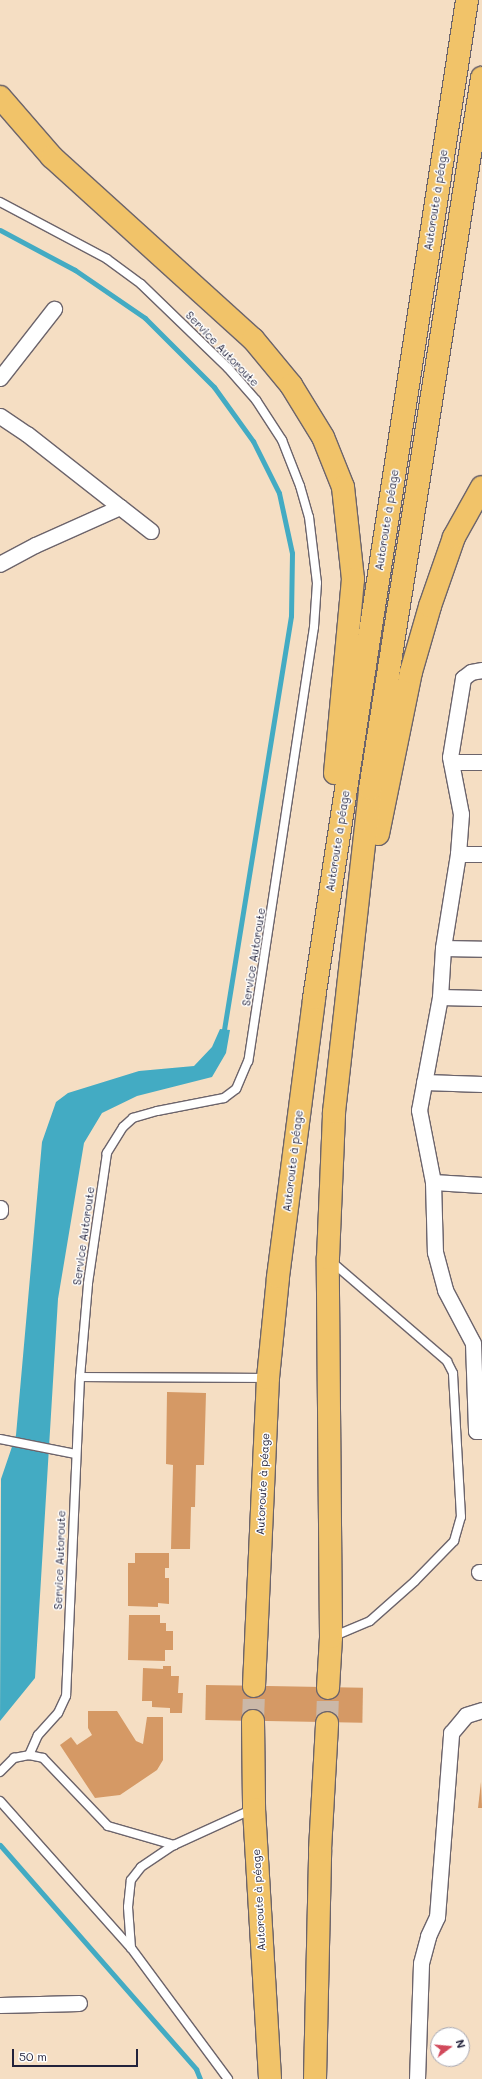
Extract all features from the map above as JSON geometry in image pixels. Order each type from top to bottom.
[{"type":"highway","name":"Autoroute à péage","points":[[254,1686],[268,1378],[278,1277],[314,998],[467,0]]},
{"type":"highway","points":[[328,1688],[331,1637],[328,1258],[334,1112],[370,789],[482,78]]},
{"type":"highway","points":[[0,97],[52,157],[253,339],[291,385],[323,437],[343,488],[353,579],[314,998]]},
{"type":"highway","points":[[350,975],[410,672],[430,606],[454,537],[482,488]]},
{"type":"highway","name":"Autoroute à péage","points":[[253,1721],[254,1809],[270,2079]]},
{"type":"highway","points":[[315,2079],[320,1850],[327,1723]]},
{"type":"street","points":[[0,378],[54,309]]},
{"type":"street","points":[[0,416],[27,434],[151,531]]},
{"type":"street","points":[[0,564],[35,545],[120,507]]},
{"type":"street","points":[[482,670],[464,678],[451,762],[461,814],[458,854],[443,948],[440,997],[419,1110],[433,1182],[435,1252],[445,1290],[473,1343],[476,1431],[482,1431]]},
{"type":"street","points":[[451,762],[482,762]]},
{"type":"street","points":[[458,854],[482,854]]},
{"type":"street","points":[[443,948],[482,949]]},
{"type":"street","points":[[440,997],[482,998]]},
{"type":"street","points":[[424,1082],[482,1084]]},
{"type":"street","points":[[433,1182],[482,1185]]},
{"type":"street","points":[[416,2079],[421,1963],[428,1936],[437,1917],[451,1733],[466,1715],[482,1710]]},
{"type":"street","points":[[0,2005],[79,2003]]},
{"type":"lane","name":"Service Autoroute","points":[[0,202],[107,259],[141,284],[228,368],[256,400],[282,440],[300,486],[310,517],[317,583],[314,627],[248,1061],[236,1089],[224,1098],[157,1110],[133,1118],[114,1139],[107,1153],[88,1284],[80,1377],[66,1696],[58,1713],[38,1735],[29,1755]]},
{"type":"lane","points":[[328,1258],[447,1362],[453,1373],[461,1517],[454,1540],[415,1581],[370,1621],[331,1637]]},
{"type":"lane","points":[[80,1377],[268,1378]]},
{"type":"lane","points":[[4,1440],[76,1454]]},
{"type":"lane","points":[[0,1772],[14,1758],[29,1755],[37,1756],[49,1762],[95,1815],[108,1826],[174,1845]]},
{"type":"lane","points":[[0,1801],[131,1948],[228,2079]]},
{"type":"lane","points":[[131,1948],[128,1907],[132,1880],[141,1867],[174,1845],[254,1809]]},
{"type":"water","points":[[220,1029],[230,1030],[226,1053],[212,1077],[137,1096],[102,1113],[84,1143],[58,1299],[35,1678],[0,1721],[1,1479],[16,1435],[42,1142],[56,1102],[68,1093],[139,1071],[194,1066],[212,1047]]},
{"type":"building","points":[[167,1392],[206,1393],[204,1465],[196,1465],[195,1507],[191,1507],[190,1549],[171,1549],[173,1465],[166,1464]]},
{"type":"building","points":[[135,1553],[169,1553],[169,1568],[165,1568],[165,1578],[169,1578],[169,1604],[158,1603],[158,1607],[128,1606],[128,1563],[135,1563]]},
{"type":"building","points":[[129,1615],[160,1615],[160,1623],[166,1623],[166,1631],[173,1631],[173,1650],[165,1650],[165,1661],[128,1660]]},
{"type":"building","points":[[163,1666],[171,1666],[171,1676],[179,1676],[178,1693],[183,1693],[182,1713],[170,1713],[170,1708],[152,1707],[152,1701],[142,1701],[143,1668],[163,1669]]},
{"type":"building","points":[[206,1685],[363,1688],[362,1723],[205,1720]]},
{"type":"building","points":[[88,1711],[117,1711],[136,1741],[143,1744],[147,1717],[163,1717],[163,1760],[157,1770],[120,1795],[95,1798],[60,1745],[71,1737],[77,1745],[92,1735],[88,1728]]},
{"type":"building","points":[[481,1782],[482,1808],[478,1808]]},
{"type":"waterway","points":[[0,230],[75,270],[145,318],[214,387],[253,441],[279,493],[292,553],[291,616],[224,1030]]},
{"type":"waterway","points":[[0,1845],[196,2069],[200,2079]]},
{"type":"tunnel","points":[[253,1721],[254,1686]]},
{"type":"tunnel","points":[[327,1723],[328,1688]]}]
